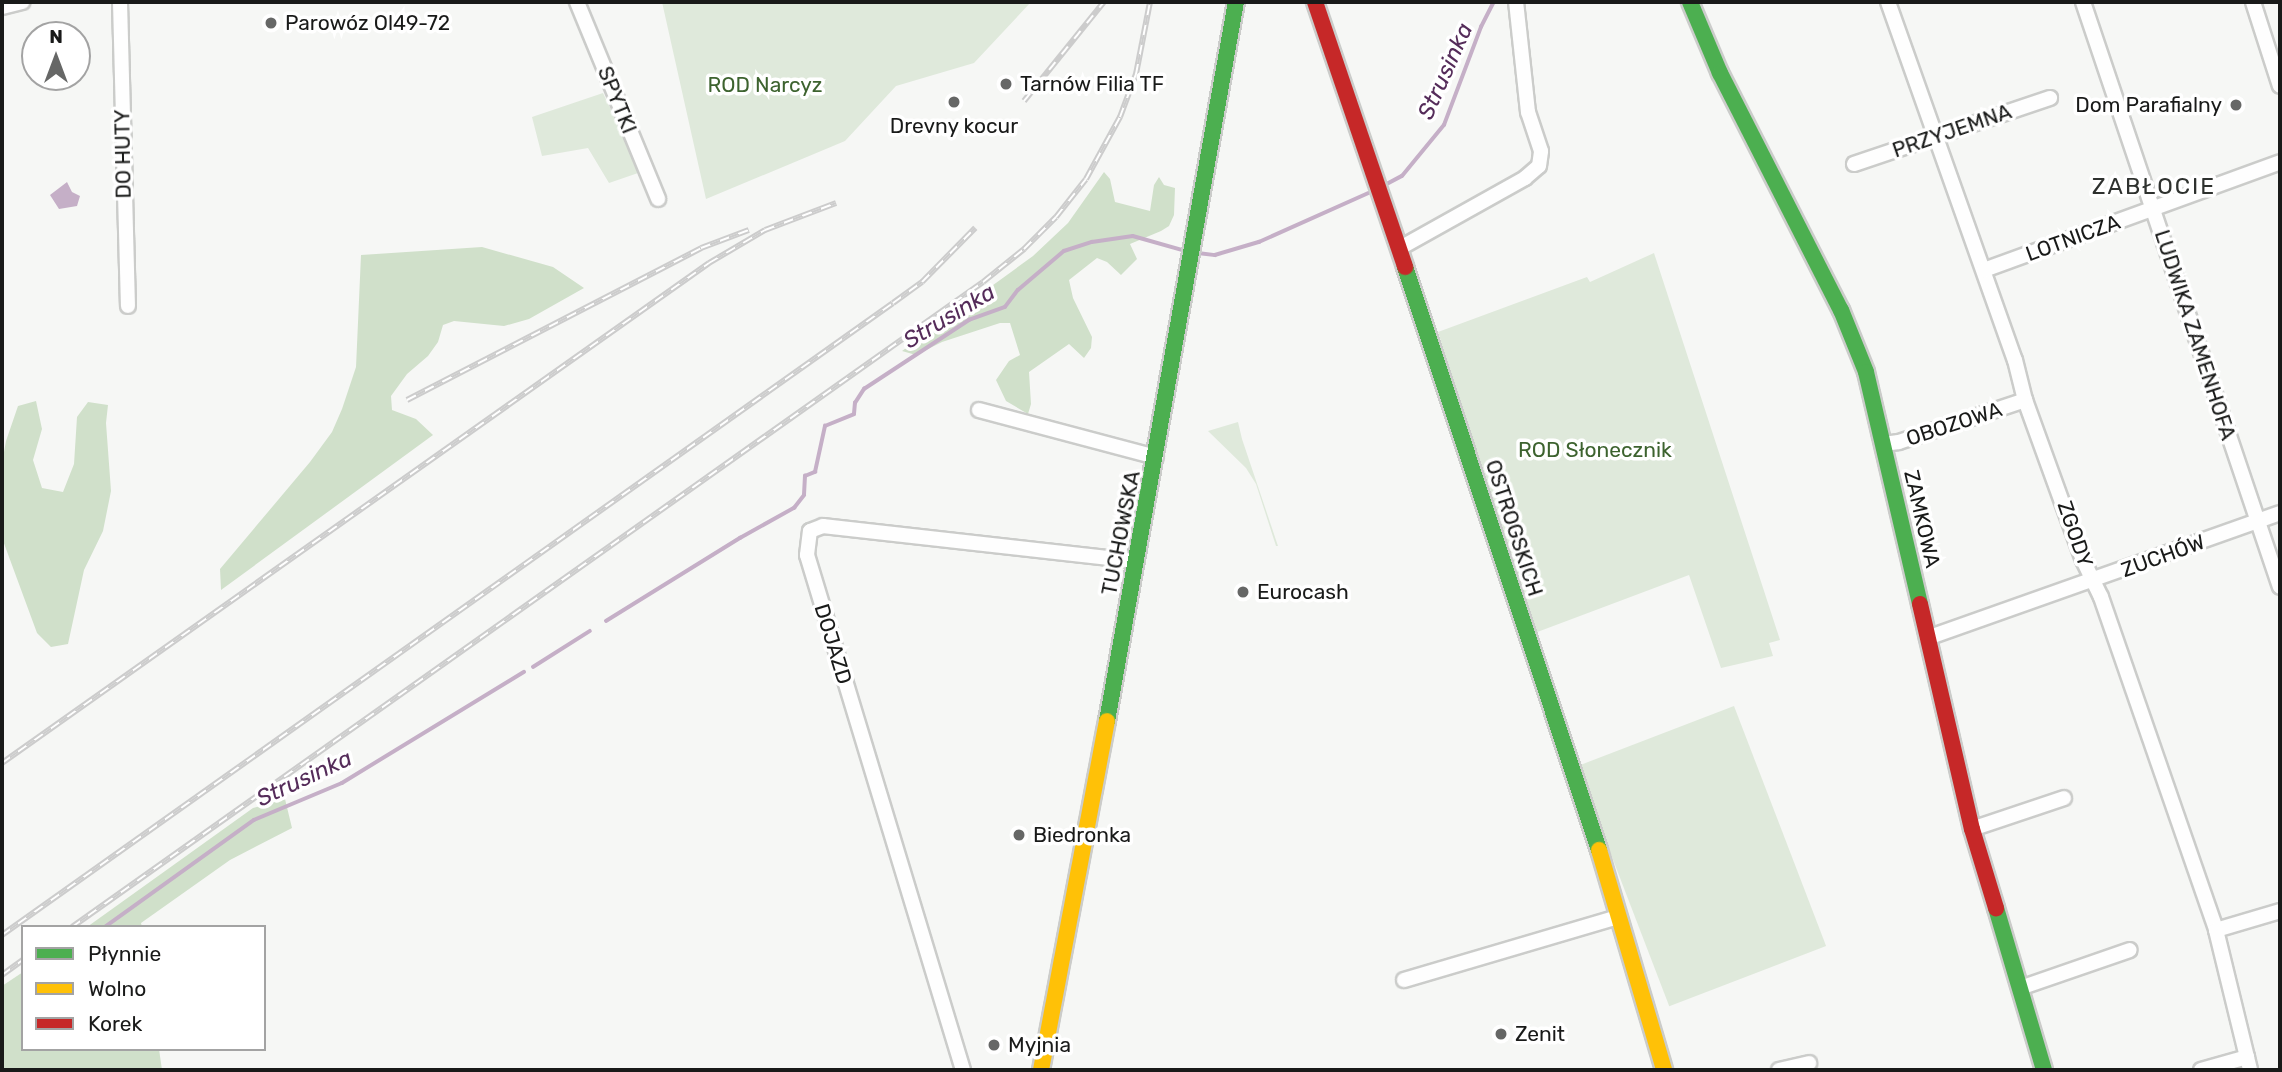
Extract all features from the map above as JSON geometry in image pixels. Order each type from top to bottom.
[{"type":"street","points":[[2,7],[22,2]]},
{"type":"street","name":"DO HUTY","points":[[120,2],[128,306]]},
{"type":"street","name":"SPYTKI","points":[[577,2],[658,199]]},
{"type":"street","name":"TUCHOWSKA","points":[[1041,1070],[1192,260],[1236,2]]},
{"type":"street","name":"OSTROGSKICH","points":[[1315,2],[1374,180],[1400,248],[1494,539],[1578,781],[1664,1070]]},
{"type":"street","points":[[1400,248],[1525,178],[1539,166],[1541,150],[1528,112],[1516,2]]},
{"type":"street","name":"ZAMKOWA","points":[[1690,2],[1720,73],[1846,323],[1866,372],[1972,828],[2045,1070]]},
{"type":"street","name":"ZGODY","points":[[1888,2],[2015,360],[2025,400],[2092,582],[2102,597],[2216,930],[2248,1064]]},
{"type":"street","name":"LUDWIKA ZAMENHOFA","points":[[2084,2],[2280,587]]},
{"type":"street","points":[[2253,2],[2280,86]]},
{"type":"street","name":"PRZYJEMNA","points":[[1854,164],[2050,98]]},
{"type":"street","name":"LOTNICZA","points":[[1984,270],[2280,162]]},
{"type":"street","name":"OBOZOWA","points":[[1883,444],[1899,442],[2025,400]]},
{"type":"street","points":[[979,410],[1156,457]]},
{"type":"street","name":"ZUCHÓW","points":[[1927,638],[2092,582],[2280,513]]},
{"type":"street","name":"DOJAZD","points":[[963,1070],[807,555],[810,531],[823,526],[1136,561]]},
{"type":"street","points":[[1972,828],[2064,798]]},
{"type":"street","points":[[2216,930],[2280,911]]},
{"type":"street","points":[[1404,980],[1618,917]]},
{"type":"street","points":[[2020,988],[2130,950]]},
{"type":"street","points":[[1779,1070],[1809,1063]]},
{"type":"street","points":[[2201,1070],[2248,1064]]},
{"type":"green space","name":"ROD Narcyz","points":[[662,2],[1031,2],[974,63],[896,86],[845,141],[706,199]]},
{"type":"green space","points":[[603,93],[641,172],[609,183],[588,148],[542,156],[532,117]]},
{"type":"green space","points":[[1104,172],[1110,179],[1115,202],[1150,211],[1154,185],[1159,177],[1164,185],[1175,188],[1174,215],[1169,226],[1130,244],[1137,259],[1121,275],[1107,262],[1097,258],[1069,280],[1073,298],[1092,337],[1091,348],[1084,358],[1069,344],[1029,372],[1031,404],[1028,414],[1006,401],[996,380],[1009,361],[1020,355],[1010,323],[1000,323],[942,342],[916,355],[902,351],[1033,256],[1068,223]]},
{"type":"green space","points":[[482,247],[553,267],[584,288],[529,319],[504,326],[454,321],[443,325],[438,342],[428,356],[407,374],[391,396],[392,410],[416,419],[433,435],[221,590],[220,569],[310,462],[332,432],[342,409],[356,367],[361,255]]},
{"type":"green space","name":"ROD Słonecznik","points":[[1654,253],[1780,640],[1769,643],[1773,656],[1721,668],[1689,575],[1532,634],[1438,332],[1587,277],[1590,282]]},
{"type":"green space","points":[[36,401],[42,429],[33,460],[42,488],[63,492],[74,464],[77,417],[88,402],[108,405],[106,423],[111,491],[103,531],[84,570],[68,644],[51,647],[37,633],[2,538],[2,463],[6,441],[18,406]]},
{"type":"green space","points":[[1238,422],[1278,546],[1256,484],[1246,468],[1208,431]]},
{"type":"green space","points":[[1734,706],[1826,946],[1669,1006],[1577,766]]},
{"type":"green space","points":[[285,799],[292,828],[230,860],[142,925],[90,925],[253,808]]},
{"type":"green space","points":[[21,973],[21,1051],[159,1051],[162,1070],[2,1070],[2,986]]},
{"type":"shaded area","points":[[67,182],[72,192],[80,196],[77,206],[59,209],[50,195]]},
{"type":"waterway","name":"Strusinka","points":[[1383,186],[1402,176],[1444,125],[1481,27],[1494,2]]},
{"type":"waterway","name":"Strusinka","points":[[1198,253],[1215,255],[1259,242],[1373,191]]},
{"type":"waterway","name":"Strusinka","points":[[606,621],[740,538],[794,508],[804,495],[805,476],[815,472],[825,426],[854,414],[855,403],[864,389],[969,320],[1005,307],[1018,290],[1064,251],[1092,242],[1133,236],[1186,251]]},
{"type":"waterway","name":"Strusinka","points":[[533,667],[590,631]]},
{"type":"waterway","name":"Strusinka","points":[[108,925],[254,820],[342,783],[524,672]]},
{"type":"railway","points":[[1024,101],[1104,2]]},
{"type":"railway","points":[[75,925],[983,282],[1024,249],[1056,217],[1086,179],[1120,117],[1136,74],[1150,2]]},
{"type":"railway","points":[[2,763],[709,263],[765,230],[836,203]]},
{"type":"railway","points":[[2,935],[922,282],[975,228]]},
{"type":"railway","points":[[407,400],[701,248],[749,230]]},
{"type":"railway","points":[[2,975],[21,961]]},
{"type":"traffic: fast","points":[[1107,721],[1236,2]]},
{"type":"traffic: fast","points":[[1690,2],[1720,73],[1841,310],[1866,372],[1920,604]]},
{"type":"traffic: fast","points":[[1405,267],[1599,850]]},
{"type":"traffic: fast","points":[[1996,908],[2044,1070]]},
{"type":"traffic: slow","points":[[1041,1070],[1107,721]]},
{"type":"traffic: slow","points":[[1599,850],[1664,1070]]},
{"type":"traffic: jam","points":[[1315,2],[1405,267]]},
{"type":"traffic: jam","points":[[1920,604],[1972,829],[1996,908]]},
{"type":"place","name":"Parowóz Ol49-72","points":[[271,23]]},
{"type":"place","name":"Tarnów Filia TF","points":[[1006,84]]},
{"type":"place","name":"Drevny kocur","points":[[954,102]]},
{"type":"place","name":"Dom Parafialny","points":[[2236,105]]},
{"type":"place","name":"Eurocash","points":[[1243,592]]},
{"type":"place","name":"Biedronka","points":[[1019,835]]},
{"type":"place","name":"Zenit","points":[[1501,1034]]},
{"type":"place","name":"Myjnia","points":[[994,1045]]},
{"type":"district","name":"ZABŁOCIE","points":[[2154,186]]}]
